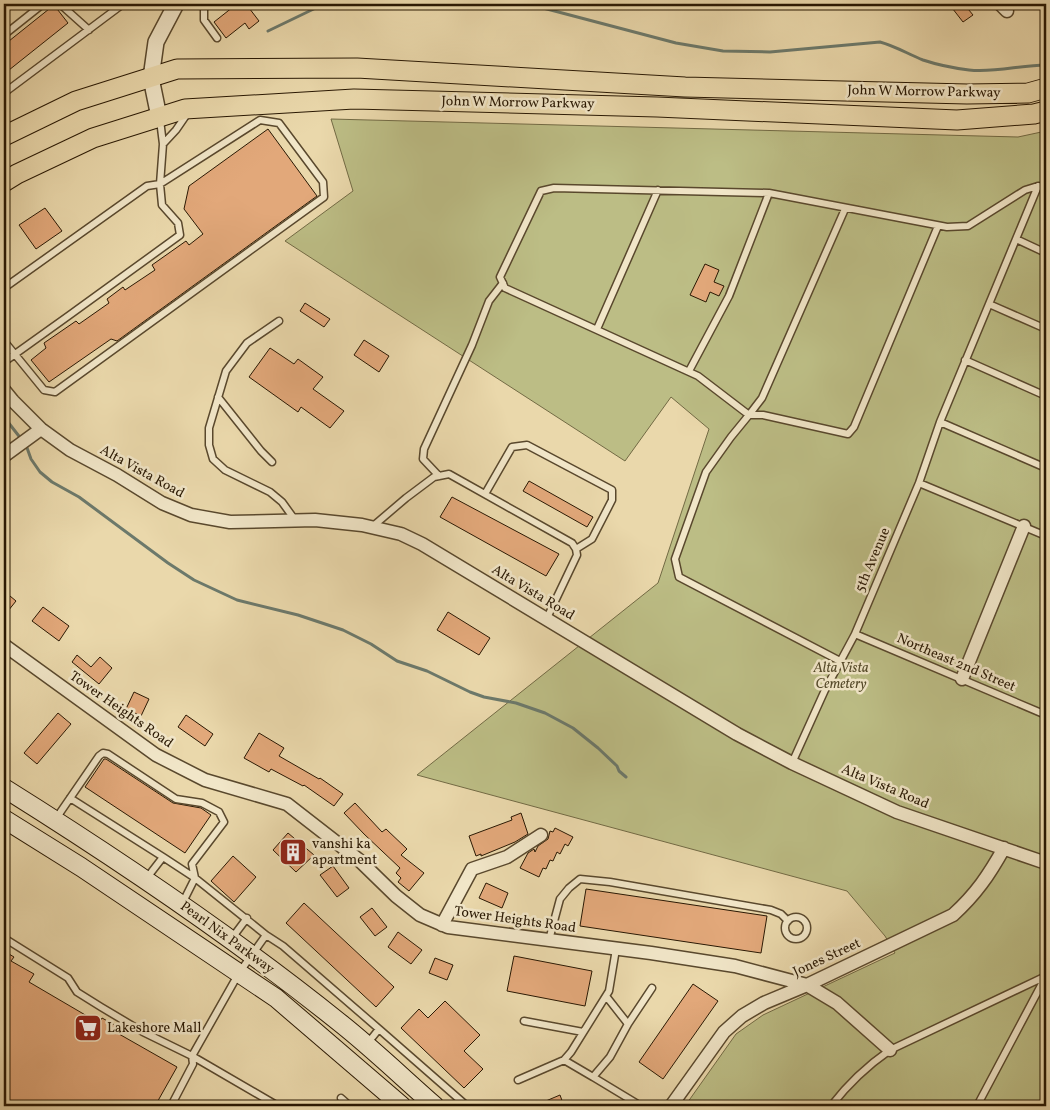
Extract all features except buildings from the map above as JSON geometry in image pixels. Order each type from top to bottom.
[{"type":"main road","name":"John W Morrow Parkway","points":[[4,136],[76,101],[176,69],[357,68],[675,86],[967,94],[1028,93],[1046,88]]},
{"type":"main road","name":"John W Morrow Parkway","points":[[4,182],[93,138],[190,108],[354,99],[657,107],[958,120],[1034,114],[1046,111]]},
{"type":"main road","name":"Pearl Nix Parkway","points":[[4,788],[95,845],[252,954],[340,1023],[436,1106]]},
{"type":"main road","name":"Pearl Nix Parkway","points":[[4,819],[81,867],[276,998],[402,1106]]},
{"type":"street","points":[[159,117],[151,78],[156,42],[176,4]]},
{"type":"street","name":"Alta Vista Road","points":[[4,390],[13,402],[41,429],[70,450],[117,475],[162,503],[191,515],[230,522],[315,520],[372,527],[401,534],[422,544],[737,734],[792,764],[898,812],[1046,863]]},
{"type":"street","points":[[4,456],[41,429]]},
{"type":"street","points":[[962,679],[1024,526]]},
{"type":"street","name":"Tower Heights Road","points":[[4,644],[156,756],[205,780],[287,804],[359,860],[396,896],[420,915],[448,927],[735,966],[807,985],[837,1003],[890,1050]]},
{"type":"street","points":[[442,925],[472,869],[507,857],[541,836]]},
{"type":"street","name":"Jones Street","points":[[671,1106],[724,1032],[742,1016],[764,1003],[807,985],[953,916],[972,898],[990,874],[1004,848]]},
{"type":"lane","points":[[4,35],[44,4]]},
{"type":"lane","points":[[60,4],[89,30]]},
{"type":"lane","points":[[4,92],[123,4]]},
{"type":"lane","points":[[204,4],[204,20],[217,38]]},
{"type":"lane","points":[[163,144],[176,130],[190,108]]},
{"type":"lane","points":[[4,362],[180,235],[178,223],[162,204],[160,184],[163,144],[159,117]]},
{"type":"lane","points":[[4,288],[147,186],[160,184],[260,120],[279,122],[323,182],[324,197],[55,392],[44,390],[4,341]]},
{"type":"lane","points":[[938,226],[854,426],[848,434],[763,415],[748,415],[698,376],[505,288],[500,277],[541,191],[554,188],[769,193],[947,227],[968,226],[1024,190],[1038,186],[1046,187]]},
{"type":"lane","name":"5th Avenue","points":[[792,764],[824,690],[855,634],[919,483],[940,422],[1038,186]]},
{"type":"lane","points":[[597,329],[658,190]]},
{"type":"lane","points":[[689,371],[728,296],[769,193]]},
{"type":"lane","points":[[840,661],[678,577],[675,559],[706,472],[762,398],[845,209]]},
{"type":"lane","points":[[1016,239],[1046,253]]},
{"type":"lane","points":[[439,476],[423,459],[424,449],[472,345],[489,301],[503,283]]},
{"type":"lane","points":[[989,304],[1046,329]]},
{"type":"lane","points":[[279,321],[247,343],[226,371],[209,428],[209,445],[213,459],[225,470],[270,492],[282,502],[295,520]]},
{"type":"lane","points":[[965,360],[1046,396]]},
{"type":"lane","points":[[218,397],[272,462]]},
{"type":"lane","points":[[940,422],[1046,468]]},
{"type":"lane","points":[[485,494],[512,447],[527,445],[612,490],[612,500],[592,538],[576,548]]},
{"type":"lane","points":[[372,527],[434,477],[449,474],[572,543],[576,548],[576,555],[547,618]]},
{"type":"lane","points":[[919,483],[1046,536]]},
{"type":"lane","name":"Northeast 2nd Street","points":[[855,634],[1046,715]]},
{"type":"lane","points":[[55,820],[99,756],[103,754],[108,754],[176,799],[202,802],[219,812],[224,822],[192,864],[195,878],[181,905]]},
{"type":"lane","points":[[70,798],[195,878],[247,918],[266,935],[283,946],[467,1106]]},
{"type":"lane","points":[[146,880],[163,857]]},
{"type":"lane","points":[[549,940],[560,899],[580,879],[610,882],[771,910],[781,914],[788,921]]},
{"type":"lane","points":[[231,939],[247,918]]},
{"type":"lane","points":[[171,1106],[193,1064],[192,1056],[240,973],[266,935]]},
{"type":"lane","points":[[4,938],[68,978],[78,992],[101,1007],[143,1032],[192,1056],[278,1106]]},
{"type":"lane","points":[[518,1080],[564,1060],[571,1052],[609,991],[616,949]]},
{"type":"lane","points":[[831,1106],[854,1079],[871,1063],[890,1050],[1046,976]]},
{"type":"lane","points":[[977,1106],[1046,976]]},
{"type":"lane","points":[[593,1077],[610,1057],[628,1024],[652,988]]},
{"type":"lane","points":[[606,996],[628,1024]]},
{"type":"lane","points":[[524,1021],[583,1032]]},
{"type":"lane","points":[[365,1045],[379,1029]]},
{"type":"lane","points":[[564,1060],[641,1106]]},
{"type":"lane","points":[[341,1098],[350,1106]]},
{"type":"green space","name":"Alta Vista Cemetery","points":[[331,119],[1018,137],[1046,131],[1046,1106],[685,1106],[736,1034],[763,1015],[895,953],[885,936],[847,891],[417,775],[658,583],[709,429],[671,397],[625,461],[285,241],[353,191]]},
{"type":"waterway","points":[[268,31],[324,4]]},
{"type":"waterway","points":[[528,4],[676,43],[723,51],[770,52],[880,42],[923,60],[963,69],[979,71],[1046,65]]},
{"type":"waterway","points":[[4,417],[22,440]]},
{"type":"waterway","points":[[26,445],[31,459],[40,472],[52,482],[79,497],[194,580],[237,600],[298,615],[343,630],[371,644],[397,661],[427,671],[470,692],[484,697],[516,703],[545,713],[573,728],[598,748],[626,777]]},
{"type":"place","name":"vanshi ka apartment","points":[[293,852]]},
{"type":"place","name":"Lakeshore Mall","points":[[88,1028]]}]
